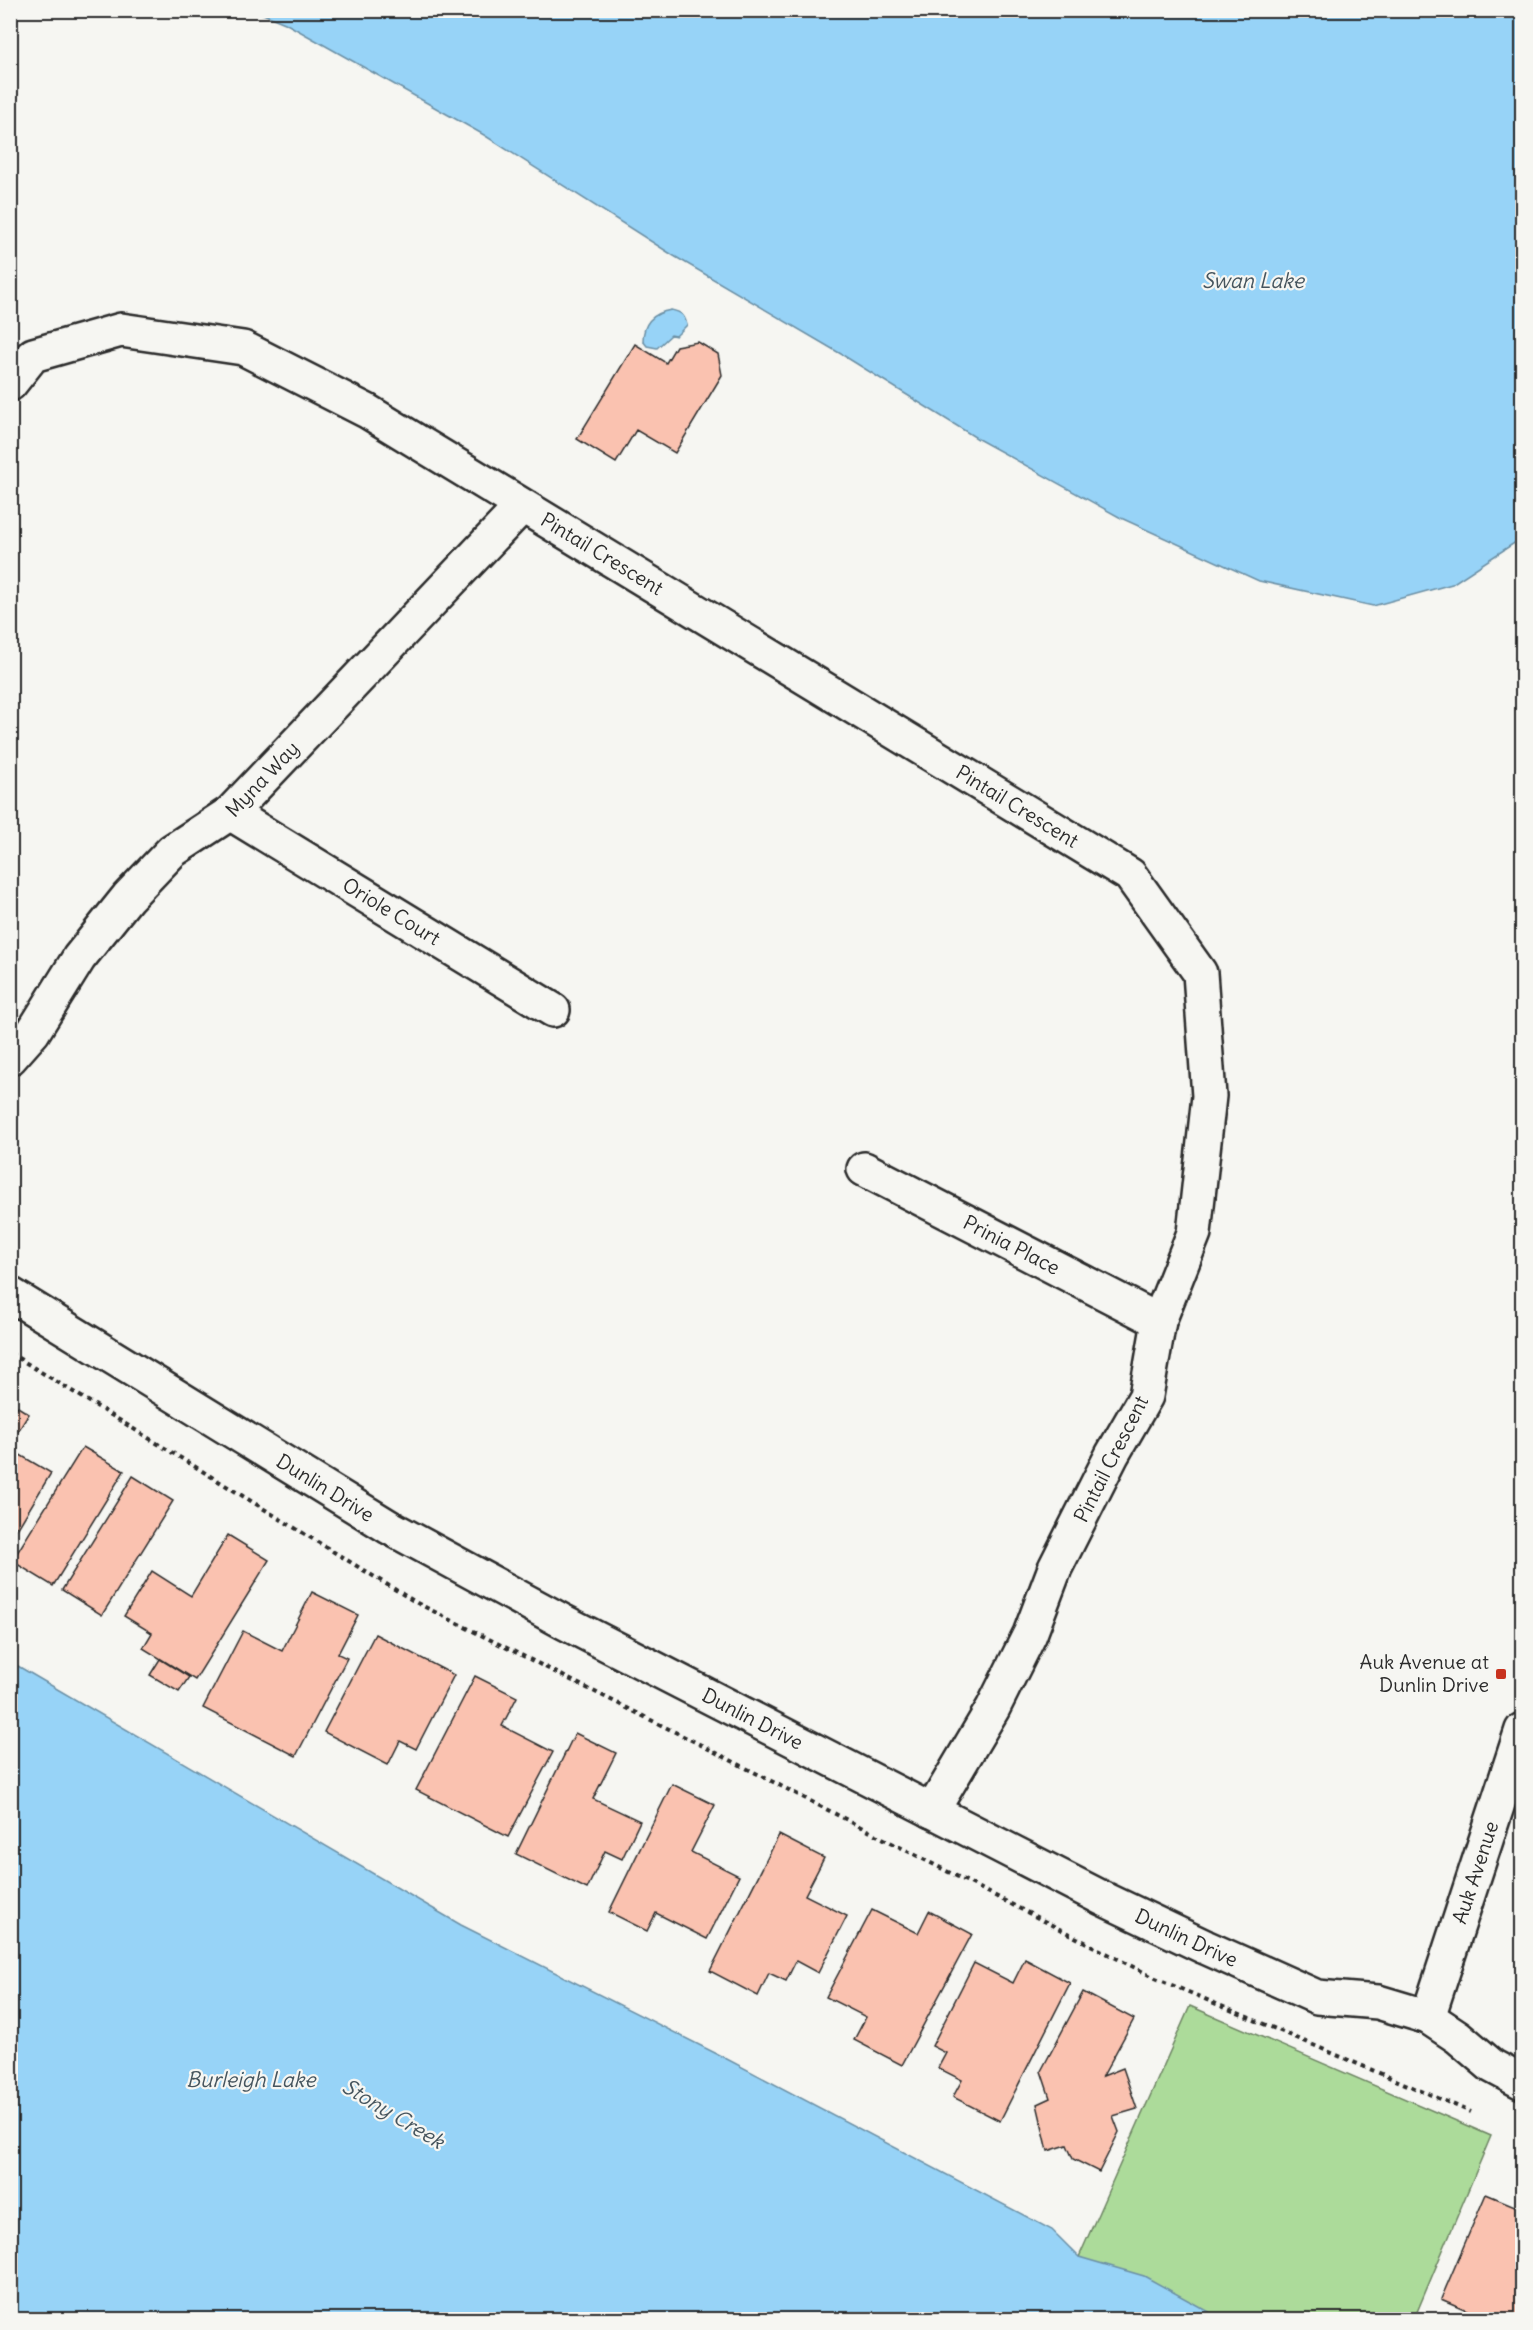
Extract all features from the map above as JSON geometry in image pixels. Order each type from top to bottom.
[{"type":"street","name":"Pintail Crescent","points":[[10,384],[33,356],[121,330],[243,348],[367,411],[1130,875],[1200,973],[1209,1096],[1194,1233],[1159,1321],[1146,1396],[1112,1455],[1055,1568],[1030,1634],[993,1708],[932,1811]]},
{"type":"street","name":"Myna Way","points":[[10,1058],[33,1032],[79,958],[128,897],[172,851],[230,813],[522,506]]},
{"type":"street","name":"Oriole Court","points":[[230,813],[553,1010]]},
{"type":"street","name":"Prinia Place","points":[[864,1169],[1159,1321]]},
{"type":"street","name":"Dunlin Drive","points":[[10,1294],[389,1527],[564,1622],[1102,1898],[1317,1997],[1378,2002],[1428,2017],[1458,2037],[1492,2066],[1522,2082]]},
{"type":"street","name":"Auk Avenue","points":[[1428,2017],[1522,1730]]},
{"type":"path","points":[[10,1353],[417,1603],[716,1752],[1153,1977],[1471,2112]]},
{"type":"green space","points":[[1190,2006],[1491,2136],[1414,2319],[1222,2319],[1079,2257]]},
{"type":"water","name":"Swan Lake","points":[[256,11],[1522,11],[1522,538],[1452,584],[1373,606],[1259,581],[1121,518],[978,439],[841,354],[674,256],[484,135],[285,23]]},
{"type":"water","points":[[671,310],[682,314],[687,325],[676,336],[671,335],[657,348],[647,346],[643,341],[643,335],[647,324],[654,316]]},
{"type":"water","name":"Burleigh Lake","points":[[11,1662],[461,1925],[723,2057],[1052,2230],[1079,2257],[1144,2276],[1222,2319],[11,2319]]},
{"type":"building","points":[[698,342],[718,354],[722,375],[675,453],[636,430],[616,463],[577,439],[635,344],[666,363],[676,346]]},
{"type":"building","points":[[10,1402],[29,1414],[10,1444]]},
{"type":"building","points":[[83,1447],[124,1471],[53,1586],[12,1561]]},
{"type":"building","points":[[10,1449],[51,1473],[18,1528],[10,1523]]},
{"type":"building","points":[[133,1476],[173,1501],[102,1615],[62,1590]]},
{"type":"building","points":[[228,1535],[269,1560],[195,1680],[143,1648],[152,1633],[124,1616],[152,1571],[191,1596]]},
{"type":"building","points":[[312,1592],[358,1615],[338,1654],[347,1658],[296,1756],[203,1708],[243,1631],[282,1651]]},
{"type":"building","points":[[375,1634],[454,1675],[416,1749],[400,1741],[388,1765],[324,1732]]},
{"type":"building","points":[[160,1659],[189,1677],[179,1692],[150,1675]]},
{"type":"building","points":[[475,1676],[517,1697],[502,1726],[553,1752],[508,1837],[416,1790]]},
{"type":"building","points":[[575,1733],[616,1753],[593,1799],[640,1821],[622,1859],[605,1851],[587,1889],[516,1854]]},
{"type":"building","points":[[672,1784],[715,1805],[691,1852],[739,1876],[707,1939],[656,1913],[647,1931],[609,1912]]},
{"type":"building","points":[[779,1835],[824,1858],[805,1895],[847,1916],[818,1973],[796,1961],[786,1981],[769,1973],[758,1996],[710,1971]]},
{"type":"building","points":[[872,1910],[918,1933],[929,1911],[972,1934],[902,2065],[854,2040],[866,2017],[826,1997]]},
{"type":"building","points":[[1025,1959],[1070,1983],[1000,2121],[953,2097],[962,2080],[938,2068],[946,2053],[932,2046],[974,1963],[1013,1983]]},
{"type":"building","points":[[1083,1992],[1134,2019],[1103,2076],[1123,2068],[1137,2109],[1113,2116],[1119,2132],[1099,2172],[1073,2159],[1067,2145],[1048,2151],[1037,2104],[1050,2098],[1041,2071]]},
{"type":"building","points":[[1486,2194],[1522,2209],[1522,2320],[1490,2320],[1441,2299]]},
{"type":"place","name":"Auk Avenue at Dunlin Drive","points":[[1501,1674]]},
{"type":"water label","name":"Stony Creek","points":[[393,2114]]}]
